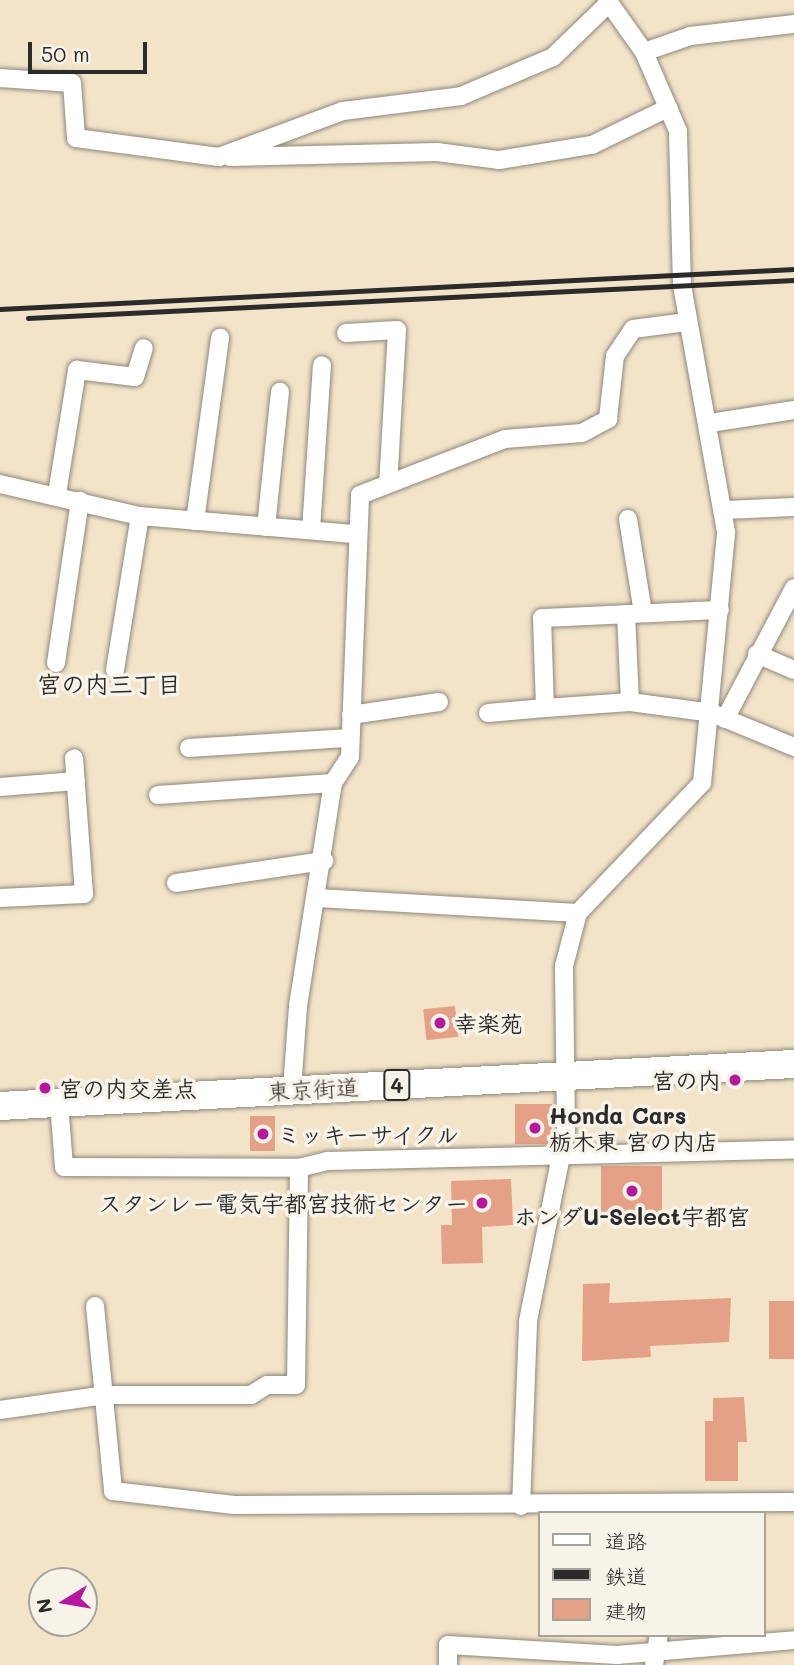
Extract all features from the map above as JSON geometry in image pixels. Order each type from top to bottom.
[{"type":"highway","name":"東京街道","points":[[0,1106],[794,1064]]},
{"type":"street","points":[[219,157],[343,111],[461,96],[553,57],[608,2],[644,52],[678,131],[687,322],[710,423],[725,510],[719,716],[702,783],[578,913],[565,966],[567,1077],[561,1156],[528,1321],[521,1506]]},
{"type":"street","points":[[644,52],[690,36],[794,24]]},
{"type":"street","points":[[0,78],[72,83],[76,138],[219,157],[437,152],[499,160],[593,145],[668,108]]},
{"type":"street","points":[[292,1090],[298,1006],[324,861],[333,783],[350,757],[356,534],[360,495],[505,439],[582,433],[608,419],[615,356],[633,329],[687,322]]},
{"type":"street","points":[[346,332],[397,330],[388,484]]},
{"type":"street","points":[[195,521],[220,338]]},
{"type":"street","points":[[57,495],[77,370],[135,377],[144,348]]},
{"type":"street","points":[[311,530],[323,365]]},
{"type":"street","points":[[265,527],[280,393]]},
{"type":"street","points":[[710,423],[794,410]]},
{"type":"street","points":[[0,484],[140,516],[356,534]]},
{"type":"street","points":[[55,663],[80,501]]},
{"type":"street","points":[[725,510],[794,507]]},
{"type":"street","points":[[115,670],[140,516]]},
{"type":"street","points":[[628,519],[634,614],[630,702]]},
{"type":"street","points":[[719,716],[794,589]]},
{"type":"street","points":[[545,708],[542,618],[720,610]]},
{"type":"street","points":[[757,654],[794,670]]},
{"type":"street","points":[[351,715],[439,702]]},
{"type":"street","points":[[488,713],[630,702],[719,716],[794,747]]},
{"type":"street","points":[[188,748],[350,738]]},
{"type":"street","points":[[0,898],[84,894],[74,758]]},
{"type":"street","points":[[0,787],[76,781]]},
{"type":"street","points":[[158,795],[333,783]]},
{"type":"street","points":[[176,883],[324,861]]},
{"type":"street","points":[[318,898],[578,913]]},
{"type":"street","points":[[59,1104],[64,1167],[299,1168],[328,1161],[794,1150]]},
{"type":"street","points":[[0,1410],[105,1395],[251,1395],[267,1385],[296,1385],[299,1168]]},
{"type":"street","points":[[95,1306],[113,1491],[234,1505],[349,1500],[697,1508],[794,1502]]},
{"type":"street","points":[[448,1665],[448,1645],[656,1651],[794,1640]]},
{"type":"building","name":"幸楽苑","points":[[455,1006],[458,1037],[426,1040],[423,1009]]},
{"type":"building","name":"Honda Cars 栃木東 宮の内店","points":[[515,1104],[552,1104],[552,1144],[515,1144]]},
{"type":"building","name":"ミッキーサイクル","points":[[250,1116],[275,1116],[275,1151],[250,1151]]},
{"type":"building","name":"ホンダU-Select宇都宮","points":[[601,1166],[662,1166],[662,1215],[601,1215]]},
{"type":"building","name":"スタンレー電気宇都宮技術センター","points":[[511,1179],[513,1225],[482,1227],[483,1263],[442,1264],[441,1225],[452,1225],[451,1181]]},
{"type":"building","points":[[610,1283],[609,1303],[731,1298],[729,1342],[650,1346],[651,1357],[582,1361],[583,1284]]},
{"type":"building","points":[[769,1301],[794,1301],[794,1359],[769,1359]]},
{"type":"building","points":[[744,1397],[747,1442],[738,1442],[738,1481],[705,1481],[705,1421],[713,1421],[713,1398]]},
{"type":"railway","points":[[0,309],[794,269]]},
{"type":"railway","points":[[28,318],[794,280]]},
{"type":"place","name":"幸楽苑","points":[[440,1023]]},
{"type":"place","name":"宮の内","points":[[735,1080]]},
{"type":"place","name":"宮の内交差点","points":[[45,1088]]},
{"type":"place","name":"Honda Cars 栃木東 宮の内店","points":[[535,1128]]},
{"type":"place","name":"ミッキーサイクル","points":[[263,1134]]},
{"type":"place","name":"ホンダU-Select宇都宮","points":[[632,1191]]},
{"type":"place","name":"スタンレー電気宇都宮技術センター","points":[[482,1203]]},
{"type":"district","name":"宮の内三丁目","points":[[109,684]]}]
